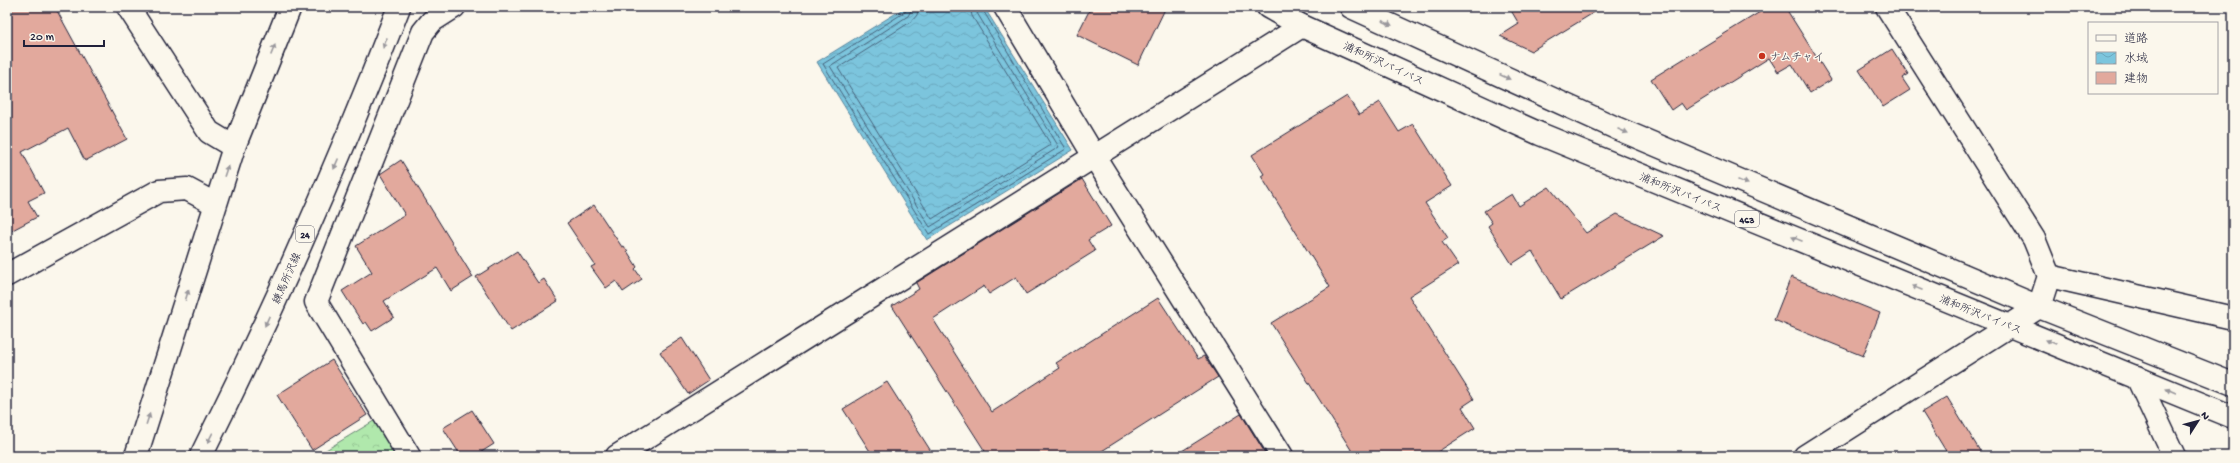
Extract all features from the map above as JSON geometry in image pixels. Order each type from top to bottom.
[{"type":"main road","points":[[128,7],[209,132],[234,147]]},
{"type":"main road","points":[[136,456],[234,147],[290,7]]},
{"type":"main road","name":"練馬所沢線","points":[[201,456],[250,359],[364,98],[399,7]]},
{"type":"main road","points":[[409,456],[316,302],[423,32],[432,21],[454,7]]},
{"type":"main road","points":[[1005,7],[1094,156],[1282,456]]},
{"type":"main road","name":"浦和所沢バイパス","points":[[1268,7],[1302,26],[1540,134],[2233,417]]},
{"type":"main road","points":[[1351,7],[1616,128],[2039,307],[2233,384]]},
{"type":"main road","points":[[1805,456],[2039,307],[2050,276],[2034,240],[1886,7]]},
{"type":"main road","points":[[617,456],[1302,26]]},
{"type":"main road","points":[[7,275],[159,191],[187,189],[215,204]]},
{"type":"main road","points":[[2050,276],[2233,318]]},
{"type":"main road","points":[[2137,377],[2174,456]]},
{"type":"green space","points":[[377,419],[400,456],[316,456]]},
{"type":"water","points":[[906,7],[984,7],[1073,150],[927,240],[817,62]]},
{"type":"building","points":[[7,7],[55,7],[127,139],[85,161],[68,128],[22,152],[44,193],[28,201],[37,217],[7,233]]},
{"type":"building","points":[[1091,7],[1166,7],[1138,65],[1077,35]]},
{"type":"building","points":[[1509,7],[1603,7],[1531,51],[1500,36],[1519,24]]},
{"type":"building","points":[[1768,7],[1785,7],[1831,80],[1810,93],[1792,64],[1778,72],[1769,58],[1686,110],[1681,103],[1671,110],[1651,79]]},
{"type":"building","points":[[1892,49],[1908,74],[1902,78],[1910,90],[1883,107],[1859,70]]},
{"type":"building","points":[[1347,96],[1359,115],[1380,102],[1399,132],[1413,124],[1452,186],[1425,203],[1448,238],[1442,242],[1458,265],[1409,296],[1474,399],[1462,407],[1475,428],[1431,456],[1355,456],[1271,323],[1330,287],[1261,176],[1264,174],[1252,155]]},
{"type":"building","points":[[401,160],[473,277],[451,291],[437,268],[384,301],[394,317],[372,331],[366,322],[363,324],[342,291],[372,272],[356,246],[405,215],[380,174]]},
{"type":"building","points":[[1082,179],[1111,226],[1088,240],[1095,251],[1026,294],[1016,277],[989,294],[984,286],[933,319],[992,412],[1060,368],[1056,363],[1158,298],[1198,359],[1204,356],[1218,377],[1094,456],[988,456],[892,306],[919,289],[916,283]]},
{"type":"building","points":[[1549,187],[1586,233],[1617,214],[1664,236],[1561,299],[1532,251],[1512,264],[1488,226],[1492,223],[1484,211],[1512,194],[1519,206]]},
{"type":"building","points":[[594,205],[622,247],[624,246],[637,267],[635,269],[642,279],[623,292],[616,281],[606,288],[591,267],[595,265],[567,223]]},
{"type":"building","points":[[517,251],[538,283],[544,279],[558,301],[511,331],[476,277]]},
{"type":"building","points":[[1791,277],[1880,313],[1863,356],[1774,320]]},
{"type":"building","points":[[682,338],[709,380],[688,394],[660,352]]},
{"type":"building","points":[[332,360],[367,415],[312,450],[277,395]]},
{"type":"building","points":[[887,382],[934,456],[873,456],[843,409]]},
{"type":"building","points":[[1947,397],[1983,456],[1949,456],[1922,412]]},
{"type":"building","points":[[472,410],[494,444],[475,456],[461,456],[443,428]]},
{"type":"building","points":[[1241,414],[1267,456],[1174,456]]},
{"type":"place","name":"ナムチャイ","points":[[1762,56]]}]
